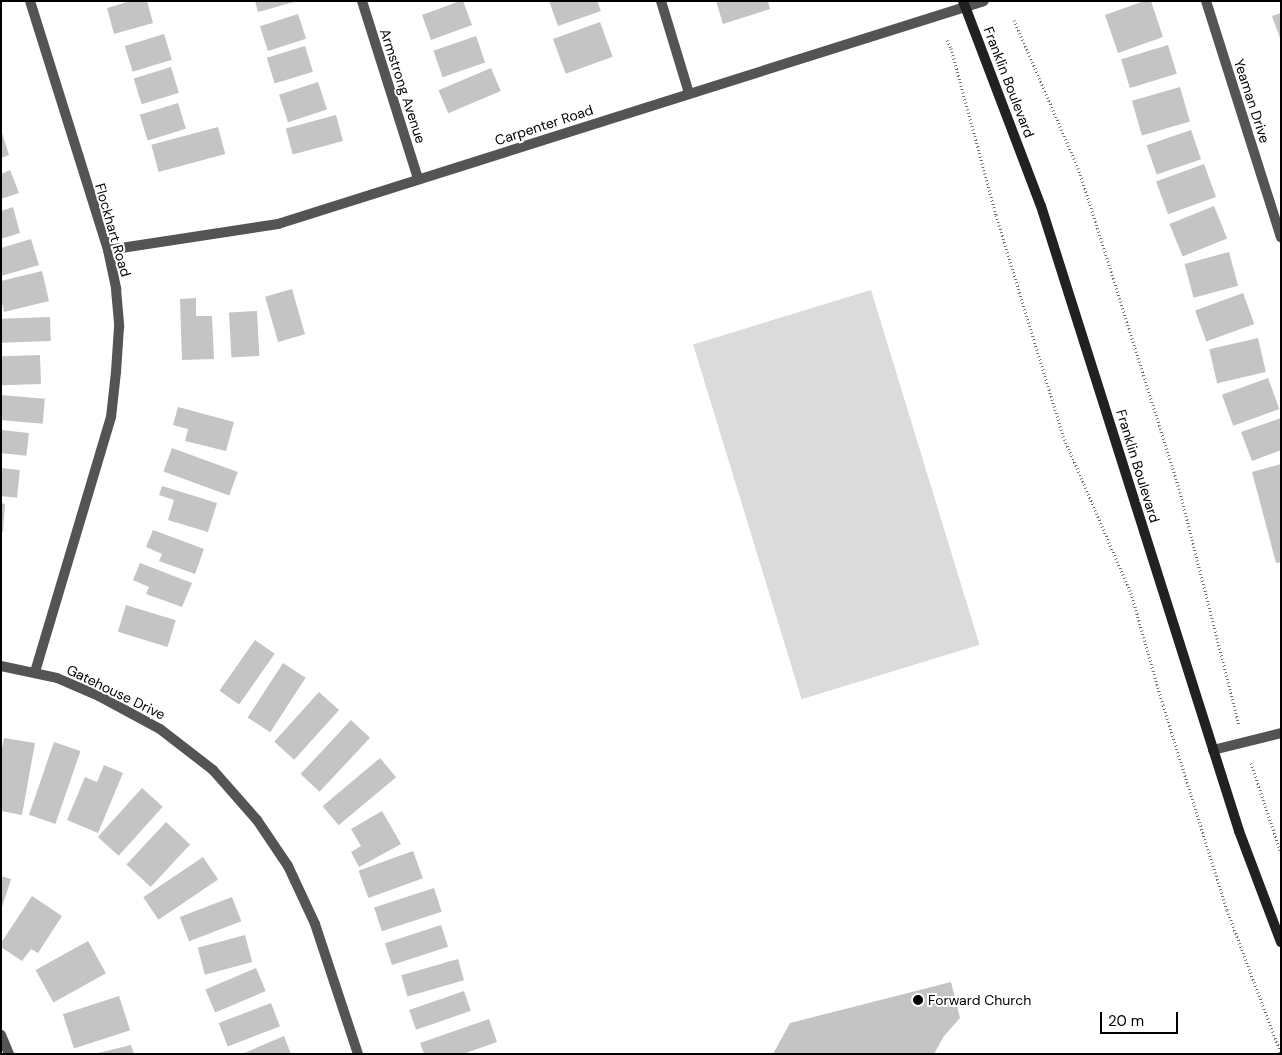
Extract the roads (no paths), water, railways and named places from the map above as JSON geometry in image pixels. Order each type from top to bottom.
[{"type":"main road","name":"Franklin Boulevard","points":[[964,4],[1041,206],[1239,831],[1281,942]]},
{"type":"street","name":"Flockhart Road","points":[[30,1],[108,250],[116,289],[118,327],[111,417],[35,672]]},
{"type":"street","name":"Armstrong Avenue","points":[[362,1],[418,179]]},
{"type":"street","points":[[661,1],[689,93]]},
{"type":"street","name":"Carpenter Road","points":[[108,250],[278,224],[964,4],[984,1]]},
{"type":"street","name":"Yeaman Drive","points":[[1206,1],[1281,237]]},
{"type":"street","name":"Gatehouse Drive","points":[[1,666],[56,678],[99,696],[160,729],[213,770],[257,820],[288,866],[315,924],[358,1054]]},
{"type":"street","points":[[1213,750],[1281,732]]},
{"type":"street","points":[[1,1035],[9,1054]]},
{"type":"place","name":"Forward Church","points":[[918,1000]]}]
